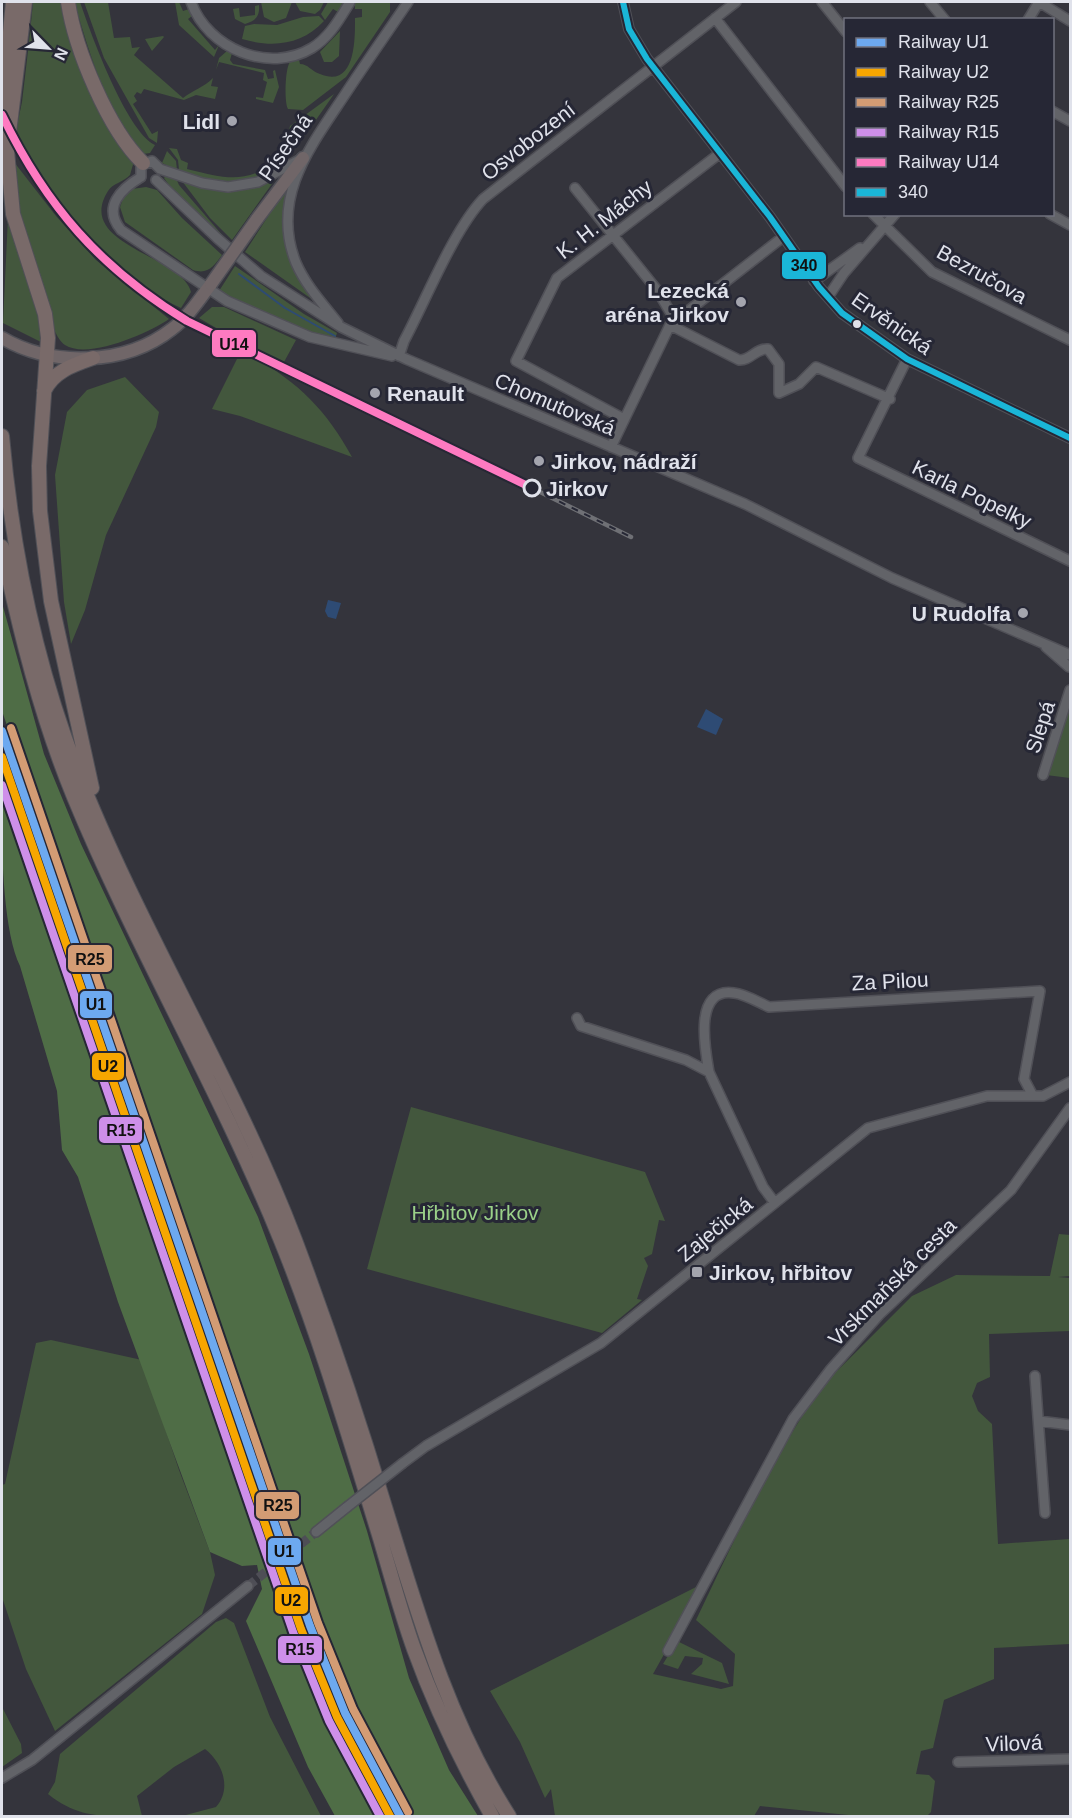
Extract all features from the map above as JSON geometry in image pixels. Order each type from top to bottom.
[{"type":"highway","points":[[2,207],[14,2]]},
{"type":"highway","points":[[2,112],[9,90],[25,2]]},
{"type":"highway","points":[[68,2],[79,48],[99,94],[123,137],[143,163]]},
{"type":"highway","points":[[7,150],[13,214],[45,314],[48,355],[43,393],[40,511],[51,601],[92,788],[117,864]]},
{"type":"highway","points":[[43,393],[55,375],[93,358]]},
{"type":"highway","points":[[2,436],[15,541],[25,594],[48,681],[76,766],[117,864],[208,1044],[293,1236],[340,1362],[426,1642],[453,1712],[509,1816]]},
{"type":"highway","points":[[2,547],[20,634],[51,737],[73,795],[103,864],[241,1146],[281,1241],[328,1367],[413,1647],[441,1717],[492,1816]]},
{"type":"main road","name":"Písečná","points":[[6,340],[48,355],[93,358],[133,349],[172,329],[209,286],[303,158]]},
{"type":"street","points":[[191,2],[204,25],[217,38],[246,55],[261,58],[282,57],[315,46],[335,25],[350,2]]},
{"type":"street","name":"Ervěnická","points":[[623,2],[629,29],[652,66],[718,154],[770,217],[814,281],[828,297],[856,324],[907,359],[1071,438]]},
{"type":"street","name":"Osvobození","points":[[399,356],[404,341],[474,209],[652,66],[736,2]]},
{"type":"street","points":[[822,2],[844,30]]},
{"type":"street","points":[[930,2],[943,18]]},
{"type":"street","points":[[1029,18],[1039,2],[1071,21]]},
{"type":"street","name":"Písečná","points":[[303,158],[404,4]]},
{"type":"street","points":[[715,18],[844,184]]},
{"type":"street","points":[[1054,112],[1071,121]]},
{"type":"street","name":"K. H. Máchy","points":[[624,419],[516,361],[557,278],[718,154]]},
{"type":"street","points":[[160,169],[156,180],[149,182],[141,177],[139,171],[143,163],[154,162],[160,169],[208,184],[234,187],[264,180],[303,158]]},
{"type":"street","points":[[303,158],[290,199],[291,245],[305,281],[341,327]]},
{"type":"street","points":[[141,177],[128,185],[116,199],[113,208],[115,222],[121,230],[209,286],[227,301],[310,337],[372,353],[399,356]]},
{"type":"street","name":"Chomutovská","points":[[156,180],[216,238],[261,276],[341,327],[399,356],[785,522],[892,578],[1071,655]]},
{"type":"street","points":[[576,189],[657,290],[673,322],[739,360],[745,360],[762,349],[768,350],[779,364],[779,393],[799,384],[816,367],[890,399],[907,359]]},
{"type":"street","name":"Bezručova","points":[[875,216],[932,272],[1071,340]]},
{"type":"street","points":[[828,297],[844,273],[893,216]]},
{"type":"street","points":[[1054,216],[1071,225]]},
{"type":"street","points":[[610,447],[673,322],[783,237]]},
{"type":"street","points":[[814,281],[874,238]]},
{"type":"street","name":"Karla Popelky","points":[[890,399],[858,458],[1071,561]]},
{"type":"street","name":"Chomutovská","points":[[1038,640],[1070,664],[1071,677]]},
{"type":"street","name":"Slepá","points":[[1043,775],[1071,690]]},
{"type":"street","name":"Za Pilou","points":[[709,1072],[706,1053],[706,1010],[712,999],[726,992],[735,993],[769,1007],[1040,991],[1024,1079],[1033,1096]]},
{"type":"street","points":[[577,1018],[581,1026],[686,1060],[709,1072],[763,1187],[775,1203]]},
{"type":"street","name":"Zaječická","points":[[316,1532],[426,1446],[601,1343],[868,1128],[987,1096],[1052,1094],[1071,1082]]},
{"type":"street","name":"Vrskmaňská cesta","points":[[668,1651],[793,1419],[831,1369],[879,1315],[1011,1190],[1071,1108]]},
{"type":"street","points":[[1035,1376],[1045,1513]]},
{"type":"street","points":[[1039,1421],[1071,1425]]},
{"type":"street","points":[[2,1778],[32,1760],[248,1586]]},
{"type":"street","name":"Vilová","points":[[957,1762],[1071,1759]]},
{"type":"green space","points":[[33,2],[60,2],[75,48],[134,161],[130,175],[108,191],[101,209],[105,224],[117,237],[183,279],[191,292],[181,308],[134,279],[85,237],[43,187],[28,162],[17,131]]},
{"type":"green space","points":[[74,2],[80,2],[101,58],[121,102],[144,136],[155,145],[150,153],[143,154],[130,138],[109,102],[93,62]]},
{"type":"green space","points":[[84,2],[108,2],[114,38],[130,37],[132,48],[140,47],[134,55],[183,98],[213,78],[211,86],[218,87],[215,99],[196,95],[184,100],[144,89],[141,94],[137,92],[134,96],[137,101],[133,104],[152,134],[158,131],[157,143],[149,138],[104,58]]},
{"type":"green space","points":[[175,2],[179,2],[183,11],[189,9],[192,16],[188,19],[215,50],[219,45],[214,57],[179,25]]},
{"type":"green space","points":[[261,2],[292,2],[286,18],[274,22],[264,17]]},
{"type":"green space","points":[[295,2],[324,2],[315,14],[300,11]]},
{"type":"green space","points":[[328,2],[343,2],[338,12],[333,9],[325,20],[321,14]]},
{"type":"green space","points":[[355,2],[390,2],[390,12],[346,77],[303,110],[288,109],[286,86],[290,62],[299,60],[300,64],[317,73],[332,77],[341,74],[347,68],[355,37],[355,18],[362,17],[362,9],[355,9]]},
{"type":"green space","points":[[259,5],[258,15],[252,21],[245,24],[235,19],[233,9],[239,8],[240,17],[255,15],[255,6]]},
{"type":"green space","points":[[319,16],[324,21],[297,40],[276,44],[242,39],[245,26],[277,25],[303,17]]},
{"type":"green space","points":[[340,31],[339,56],[332,62],[324,62],[320,52]]},
{"type":"green space","points":[[164,37],[152,51],[145,39]]},
{"type":"green space","points":[[227,51],[232,53],[230,60],[233,64],[265,70],[268,79],[274,78],[273,71],[275,70],[279,87],[273,103],[256,99],[256,97],[263,98],[267,82],[263,80],[264,73],[219,62],[216,70],[219,58]]},
{"type":"green space","points":[[334,94],[289,155],[273,169],[254,178],[233,182],[209,180],[179,170],[178,160],[169,148],[177,149],[181,160],[188,163],[187,169],[225,177],[256,173],[281,160],[290,126]]},
{"type":"green space","points":[[167,151],[176,161],[177,170],[162,163]]},
{"type":"green space","points":[[14,162],[56,216],[96,260],[169,319],[148,331],[103,347],[75,349],[62,342],[54,330],[18,218]]},
{"type":"green space","points":[[166,175],[175,176],[179,185],[230,244],[174,192],[164,178]]},
{"type":"green space","points":[[179,177],[235,190],[274,181],[232,240],[210,218]]},
{"type":"green space","points":[[146,187],[157,190],[182,218],[222,255],[216,263],[207,270],[193,270],[125,222],[120,207],[124,196],[132,189]]},
{"type":"green space","points":[[285,190],[288,192],[289,249],[297,273],[313,300],[245,252]]},
{"type":"green space","points":[[8,217],[40,316],[41,342],[3,323]]},
{"type":"green space","points":[[235,266],[304,314],[337,333],[335,339],[301,330],[219,291]]},
{"type":"green space","points":[[212,307],[224,307],[296,340],[284,362],[235,339],[199,318]]},
{"type":"green space","points":[[241,351],[276,371],[306,395],[342,439],[352,457],[240,416],[212,409]]},
{"type":"green space","points":[[125,377],[159,412],[156,427],[106,535],[85,610],[71,644],[64,602],[55,475],[67,412],[87,390]]},
{"type":"green space","points":[[2,603],[44,754],[81,844],[258,1217],[309,1354],[367,1531],[409,1678],[449,1770],[478,1816],[406,1816],[350,1711],[300,1576],[2,711]]},
{"type":"green space","points":[[1070,697],[1070,778],[1046,775]]},
{"type":"green space","points":[[2,769],[314,1672],[350,1755],[384,1816],[335,1816],[308,1767],[246,1621],[262,1589],[257,1565],[242,1566],[210,1552],[118,1302],[78,1177],[62,1150],[57,1091],[13,948],[9,925],[3,871]]},
{"type":"green space","name":"Hřbitov Jirkov","points":[[411,1107],[645,1172],[665,1221],[659,1220],[652,1254],[644,1258],[648,1266],[637,1299],[642,1300],[602,1333],[367,1269]]},
{"type":"green space","points":[[1059,1234],[1070,1235],[1070,1276],[1058,1277],[1070,1278],[1070,1331],[989,1334],[990,1377],[977,1383],[972,1396],[978,1411],[992,1424],[998,1544],[1070,1539],[1070,1644],[994,1648],[994,1679],[944,1700],[933,1748],[921,1751],[916,1774],[929,1775],[935,1781],[931,1812],[927,1816],[858,1816],[760,1806],[754,1816],[555,1816],[551,1789],[545,1798],[520,1742],[490,1691],[704,1583],[653,1674],[721,1689],[733,1686],[735,1654],[696,1620],[776,1461],[833,1370],[838,1370],[912,1296],[956,1275],[1050,1276]]},
{"type":"green space","points":[[51,1340],[142,1360],[179,1470],[210,1552],[215,1575],[202,1614],[55,1731],[26,1669],[2,1597],[2,1485],[5,1484],[36,1343]]},
{"type":"green space","points":[[226,1618],[234,1623],[270,1717],[321,1816],[182,1816],[216,1807],[224,1792],[221,1769],[217,1761],[205,1749],[174,1767],[137,1796],[142,1816],[103,1816],[81,1812],[48,1794],[55,1782],[60,1754],[216,1622]]},
{"type":"green space","points":[[677,1641],[722,1663],[729,1684],[691,1674],[702,1664],[703,1658],[685,1656],[678,1669],[663,1664]]},
{"type":"green space","points":[[2,1707],[21,1744],[22,1753],[2,1767]]},
{"type":"water","points":[[328,600],[341,603],[336,619],[328,617],[325,611]]},
{"type":"water","points":[[706,709],[723,719],[716,735],[697,727]]},
{"type":"waterway","points":[[239,274],[285,308],[335,336]]},
{"type":"tunnel","points":[[248,1586],[316,1532]]},
{"type":"railway","points":[[534,489],[631,537]]},
{"type":"rail line","name":"U14","points":[[2,115],[37,178],[78,232],[102,257],[156,301],[187,321],[534,489]]},
{"type":"rail line","name":"R25","points":[[11,728],[318,1623],[353,1709],[408,1812]]},
{"type":"rail line","name":"U1","points":[[2,731],[310,1626],[345,1713],[400,1816]]},
{"type":"rail line","name":"U2","points":[[2,757],[301,1629],[337,1717],[390,1816]]},
{"type":"rail line","name":"R15","points":[[2,785],[293,1632],[329,1721],[380,1816]]},
{"type":"transit line","name":"340","points":[[623,2],[629,29],[647,59],[770,217],[819,287],[842,313],[907,359],[1070,438]]},
{"type":"place","name":"Lidl","points":[[232,121]]},
{"type":"place","name":"Lezecká aréna Jirkov","points":[[741,302]]},
{"type":"place","name":"Renault","points":[[375,393]]},
{"type":"place","name":"Jirkov, nádraží","points":[[539,461]]},
{"type":"place","name":"Jirkov","points":[[532,488]]},
{"type":"place","name":"U Rudolfa","points":[[1023,613]]},
{"type":"place","name":"Jirkov, hřbitov","points":[[697,1272]]}]
